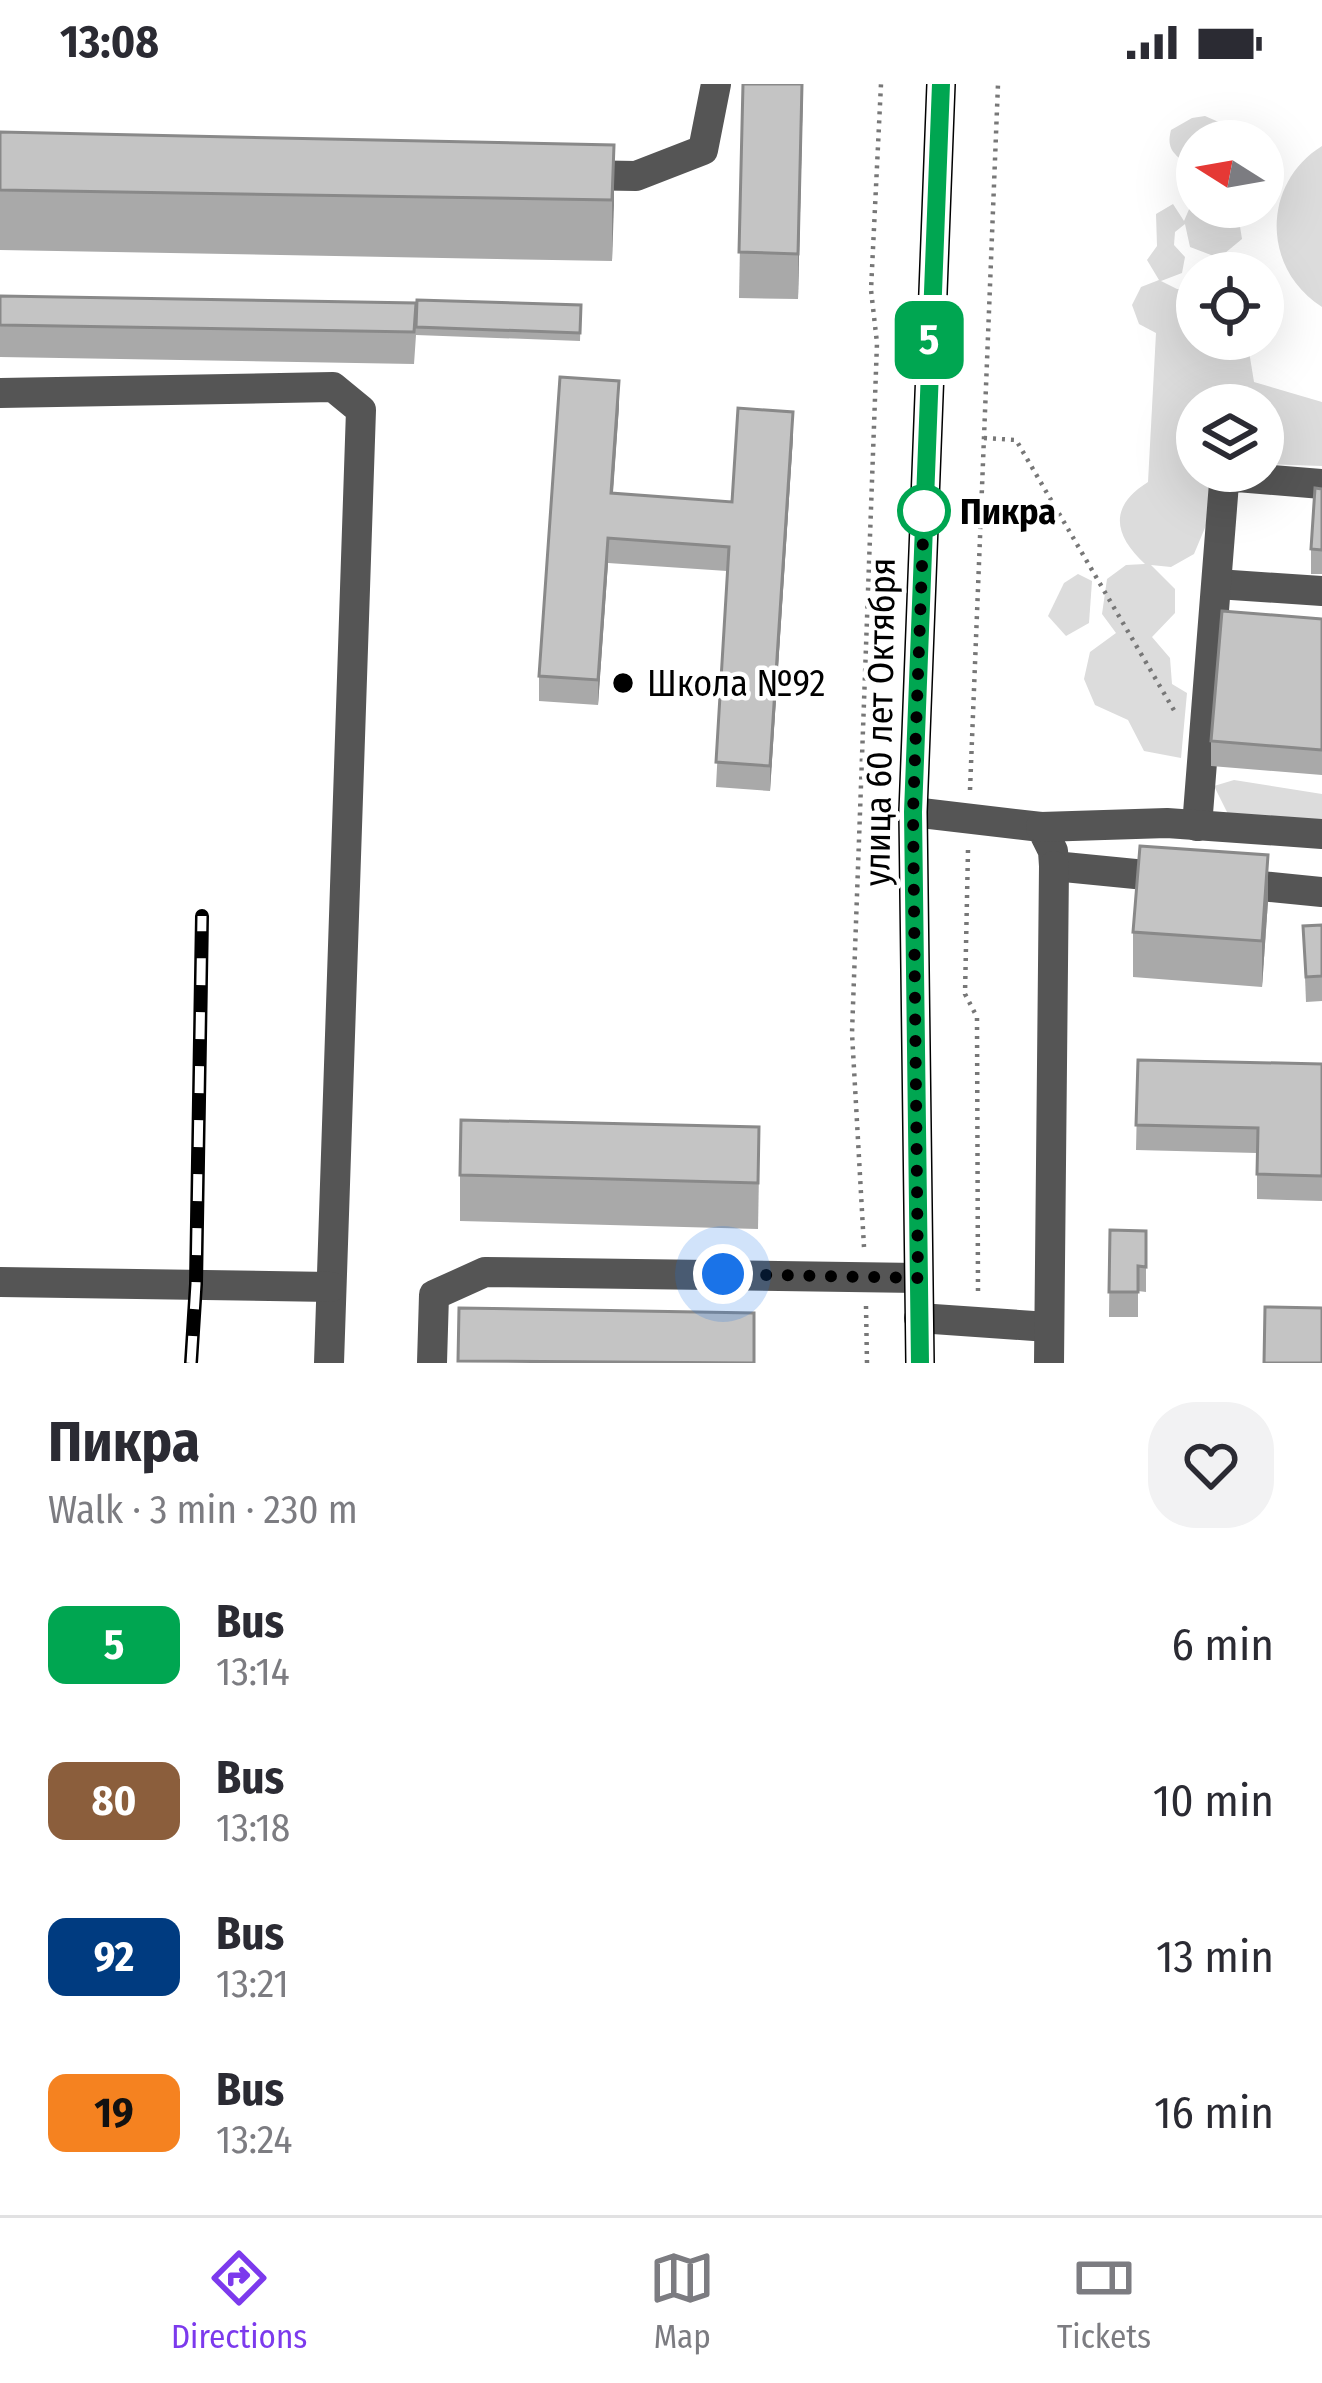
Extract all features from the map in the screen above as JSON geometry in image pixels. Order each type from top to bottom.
[{"type":"main road","name":"улица 60 лет Октября","points":[[920,1363],[913,812],[941,84]]},
{"type":"lane","points":[[542,174],[636,176],[703,150],[716,84]]},
{"type":"lane","points":[[0,393],[332,388],[361,410],[328,1363]]},
{"type":"lane","points":[[1197,826],[1223,483],[1237,477],[1322,484]]},
{"type":"lane","points":[[1217,584],[1322,591]]},
{"type":"lane","points":[[913,812],[1041,826],[1197,826],[1322,834]]},
{"type":"lane","points":[[1041,826],[1053,851],[1054,866],[1049,1363]]},
{"type":"lane","points":[[1054,866],[1322,892]]},
{"type":"lane","points":[[432,1363],[434,1295],[485,1272],[918,1278]]},
{"type":"lane","points":[[0,1282],[331,1287]]},
{"type":"lane","points":[[919,1318],[1048,1327]]},
{"type":"path","points":[[867,1363],[852,1033],[877,343],[872,290],[881,84]]},
{"type":"path","points":[[978,1321],[977,1017],[964,994],[998,84]]},
{"type":"path","points":[[984,438],[1016,440],[1202,759]]},
{"type":"shaded area","points":[[1176,127],[1176,155],[1170,142]]},
{"type":"shaded area","points":[[1322,146],[1322,307],[1302,291],[1280,249],[1277,228],[1284,228],[1284,192],[1302,162]]},
{"type":"shaded area","points":[[1173,204],[1176,228],[1180,228],[1175,232],[1174,245],[1180,252],[1176,252],[1176,275],[1161,281],[1176,288],[1176,360],[1250,360],[1254,382],[1261,384],[1176,384],[1176,492],[1209,492],[1207,523],[1194,554],[1171,567],[1151,565],[1175,589],[1175,613],[1152,637],[1170,658],[1172,684],[1187,693],[1181,758],[1144,751],[1128,720],[1095,705],[1084,679],[1090,652],[1116,633],[1102,614],[1107,579],[1126,565],[1145,564],[1127,542],[1120,522],[1126,501],[1148,482],[1156,333],[1139,324],[1132,305],[1141,287],[1159,280],[1147,260],[1157,246],[1156,214]]},
{"type":"shaded area","points":[[1186,228],[1240,228],[1242,239],[1226,252],[1190,247]]},
{"type":"shaded area","points":[[1284,391],[1322,402],[1322,466],[1284,465]]},
{"type":"shaded area","points":[[1078,574],[1092,581],[1089,623],[1066,636],[1048,616],[1064,583]]},
{"type":"shaded area","points":[[1234,780],[1322,794],[1322,823],[1228,814],[1214,786]]},
{"type":"building","points":[[743,84],[802,84],[798,254],[739,252]]},
{"type":"building","points":[[0,132],[614,145],[612,200],[0,190]]},
{"type":"building","points":[[0,296],[416,303],[414,332],[0,325]]},
{"type":"building","points":[[417,300],[581,305],[580,333],[416,327]]},
{"type":"building","points":[[560,377],[619,381],[611,493],[732,502],[738,408],[793,412],[770,766],[716,762],[729,547],[608,538],[598,680],[539,676]]},
{"type":"building","points":[[1315,488],[1322,489],[1322,550],[1311,549]]},
{"type":"building","points":[[1222,611],[1322,619],[1322,750],[1211,741]]},
{"type":"building","points":[[1140,846],[1268,855],[1262,941],[1133,932]]},
{"type":"building","points":[[1322,925],[1322,976],[1306,977],[1303,926]]},
{"type":"building","points":[[1138,1060],[1322,1064],[1322,1176],[1257,1174],[1258,1128],[1136,1125]]},
{"type":"building","points":[[461,1120],[759,1127],[758,1183],[460,1175]]},
{"type":"building","points":[[1110,1230],[1146,1231],[1146,1267],[1138,1266],[1138,1292],[1109,1292]]},
{"type":"building","points":[[1265,1307],[1322,1308],[1322,1363],[1264,1363]]},
{"type":"building","points":[[459,1308],[754,1313],[754,1363],[458,1361]]},
{"type":"railway","points":[[191,1363],[202,916]]},
{"type":"bus line","name":"5","points":[[920,1363],[913,812],[941,84]]},
{"type":"place","name":"Пикра","points":[[924,511]]},
{"type":"place","name":"Школа №92","points":[[623,683]]},
{"type":"route","points":[[723,1274],[918,1278],[913,812],[924,511]]}]
